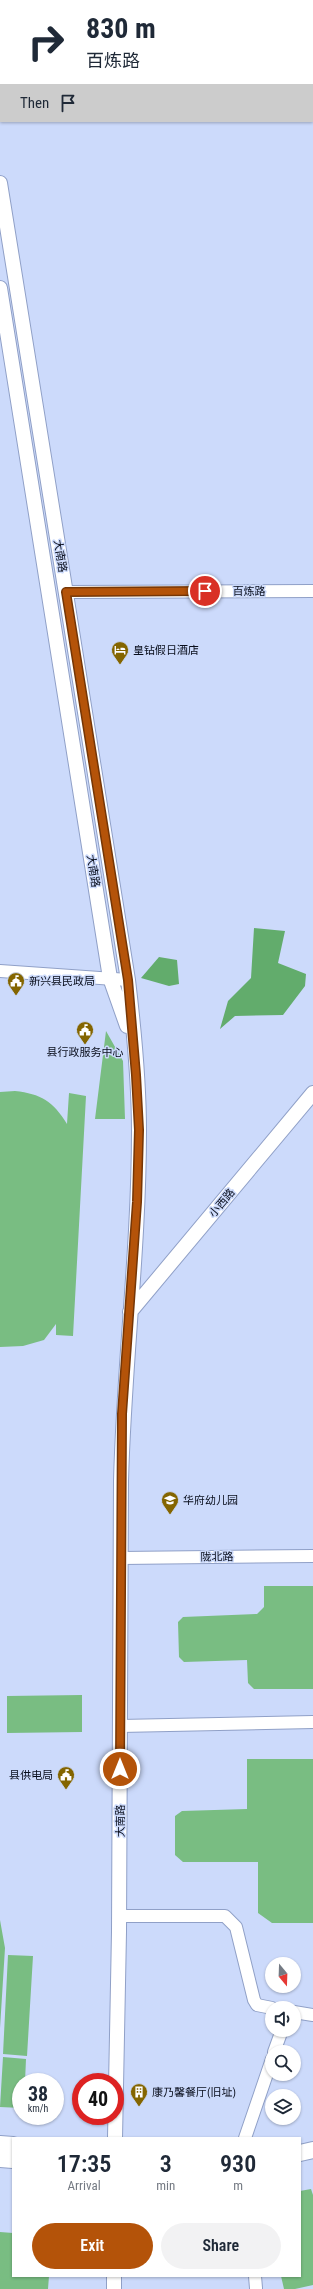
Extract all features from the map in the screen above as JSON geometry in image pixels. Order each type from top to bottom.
[{"type":"main road","points":[[301,2142],[313,2139]]},
{"type":"main road","points":[[0,2144],[12,2145]]},
{"type":"main road","points":[[301,2153],[313,2150]]},
{"type":"main road","points":[[0,2159],[12,2160]]},
{"type":"street","name":"大南路","points":[[0,183],[128,980],[135,1048],[139,1130],[137,1202],[122,1414],[120,1916],[115,2137]]},
{"type":"street","name":"大南路","points":[[0,288],[110,978],[135,1048]]},
{"type":"street","name":"百炼路","points":[[66,592],[313,590]]},
{"type":"street","points":[[0,972],[128,980]]},
{"type":"street","name":"小西路","points":[[130,1312],[313,1094]]},
{"type":"street","name":"陇北路","points":[[121,1558],[313,1556]]},
{"type":"street","points":[[120,1726],[313,1722]]},
{"type":"street","points":[[120,1916],[225,1916],[236,1927],[254,2000],[257,2006],[265,2007]]},
{"type":"street","points":[[301,2013],[313,2015]]},
{"type":"street","points":[[245,2137],[265,2079]]},
{"type":"street","points":[[114,2277],[114,2289]]},
{"type":"street","points":[[255,2277],[256,2288]]},
{"type":"green space","points":[[254,928],[285,931],[278,963],[306,974],[305,986],[283,1015],[235,1016],[220,1029],[228,1001],[251,978]]},
{"type":"green space","points":[[159,957],[177,960],[179,984],[169,986],[141,978]]},
{"type":"green space","points":[[106,1031],[123,1061],[125,1119],[95,1119]]},
{"type":"green space","points":[[15,1091],[32,1094],[46,1100],[57,1110],[67,1124],[69,1093],[86,1096],[73,1336],[56,1335],[56,1324],[44,1340],[23,1346],[0,1347],[0,1092]]},
{"type":"green space","points":[[264,1586],[313,1586],[313,1689],[254,1689],[248,1683],[247,1660],[184,1662],[179,1657],[178,1622],[183,1617],[257,1614],[264,1607]]},
{"type":"green space","points":[[82,1695],[82,1732],[7,1733],[7,1696]]},
{"type":"green space","points":[[247,1759],[313,1759],[313,1923],[272,1923],[258,1913],[258,1862],[183,1862],[175,1855],[175,1816],[182,1811],[247,1809]]},
{"type":"green space","points":[[0,1920],[5,1948],[0,2028]]},
{"type":"green space","points":[[8,1955],[33,1956],[27,2056],[3,2054]]},
{"type":"green space","points":[[3,2057],[26,2059],[25,2073],[12,2073],[12,2108],[0,2107]]},
{"type":"green space","points":[[311,2189],[313,2195],[313,2285],[295,2289],[284,2289],[281,2277],[301,2277],[301,2191]]},
{"type":"green space","points":[[0,2232],[12,2233],[12,2277],[49,2277],[48,2289],[0,2289]]},
{"type":"place","name":"皇钻假日酒店","points":[[120,665]]},
{"type":"place","name":"新兴县民政局","points":[[16,996]]},
{"type":"place","name":"县行政服务中心","points":[[85,1045]]},
{"type":"place","name":"华府幼儿园","points":[[170,1515]]},
{"type":"place","name":"县供电局","points":[[66,1790]]},
{"type":"place","name":"康乃馨餐厅(旧址)","points":[[139,2107]]},
{"type":"route","points":[[120,1769],[122,1414],[128,1349],[137,1202],[139,1130],[134,1032],[128,980],[66,592],[205,591]]}]
